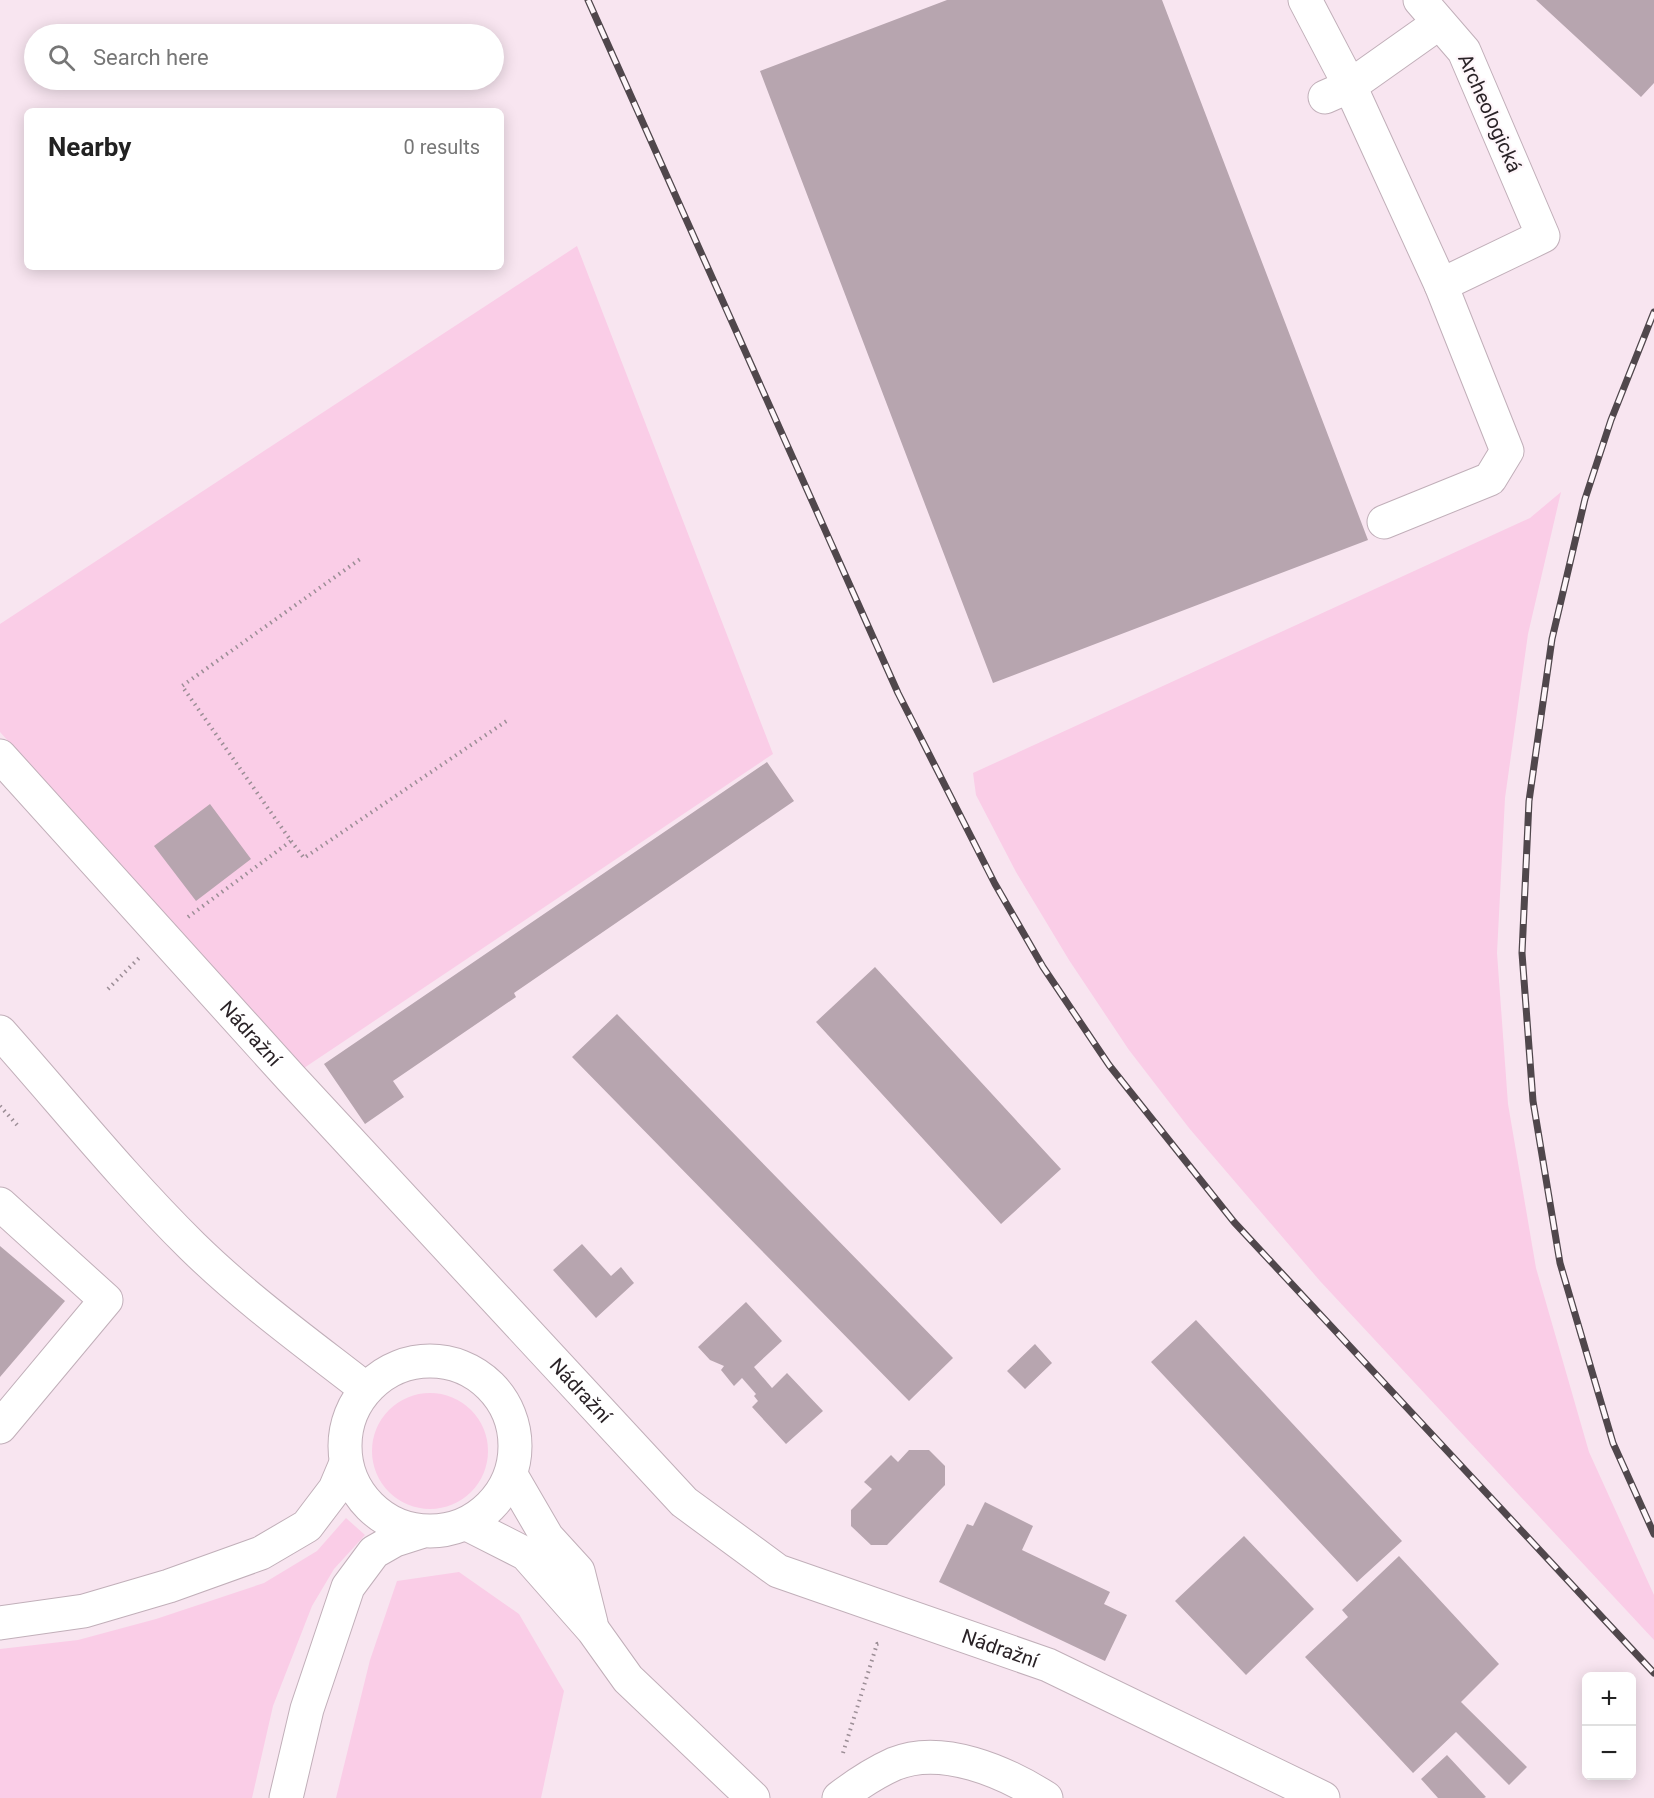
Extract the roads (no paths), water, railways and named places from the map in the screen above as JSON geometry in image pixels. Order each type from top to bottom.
[{"type":"main road","points":[[1305,0],[1338,92],[1441,285],[1507,451],[1490,479],[1384,522]]},
{"type":"main road","points":[[1338,92],[1430,11]]},
{"type":"main road","name":"Archeologická","points":[[1430,11],[1464,51],[1543,236],[1441,285]]},
{"type":"main road","name":"Nádražní","points":[[0,756],[300,1087],[684,1502],[778,1571],[1048,1665],[1323,1798]]},
{"type":"main road","points":[[0,1032],[121,1172],[194,1248],[225,1276],[366,1389]]},
{"type":"main road","points":[[0,1204],[106,1300],[0,1427]]},
{"type":"main road","points":[[286,1798],[307,1709],[348,1587],[374,1552],[395,1540],[420,1532],[444,1531],[467,1524],[494,1504],[511,1475],[516,1450],[513,1424],[503,1400],[485,1380],[463,1366],[437,1360],[411,1362],[386,1372],[366,1389],[351,1411],[347,1428],[346,1463],[355,1489],[372,1510],[394,1524],[420,1532]]},
{"type":"main road","points":[[0,1623],[84,1611],[169,1586],[261,1552],[307,1526],[334,1489],[346,1463]]},
{"type":"main road","points":[[511,1475],[547,1537],[578,1571],[593,1630]]},
{"type":"main road","points":[[467,1524],[526,1554],[593,1630],[628,1679],[753,1798]]},
{"type":"main road","points":[[839,1798],[861,1782],[896,1764],[924,1757],[953,1759],[986,1769],[1046,1798]]},
{"type":"railway","points":[[588,0],[898,693],[995,884],[1043,967],[1109,1065],[1234,1222],[1654,1673]]},
{"type":"railway","points":[[1654,312],[1611,420],[1585,499],[1552,639],[1529,801],[1522,953],[1533,1101],[1560,1263],[1613,1443],[1654,1534]]}]
